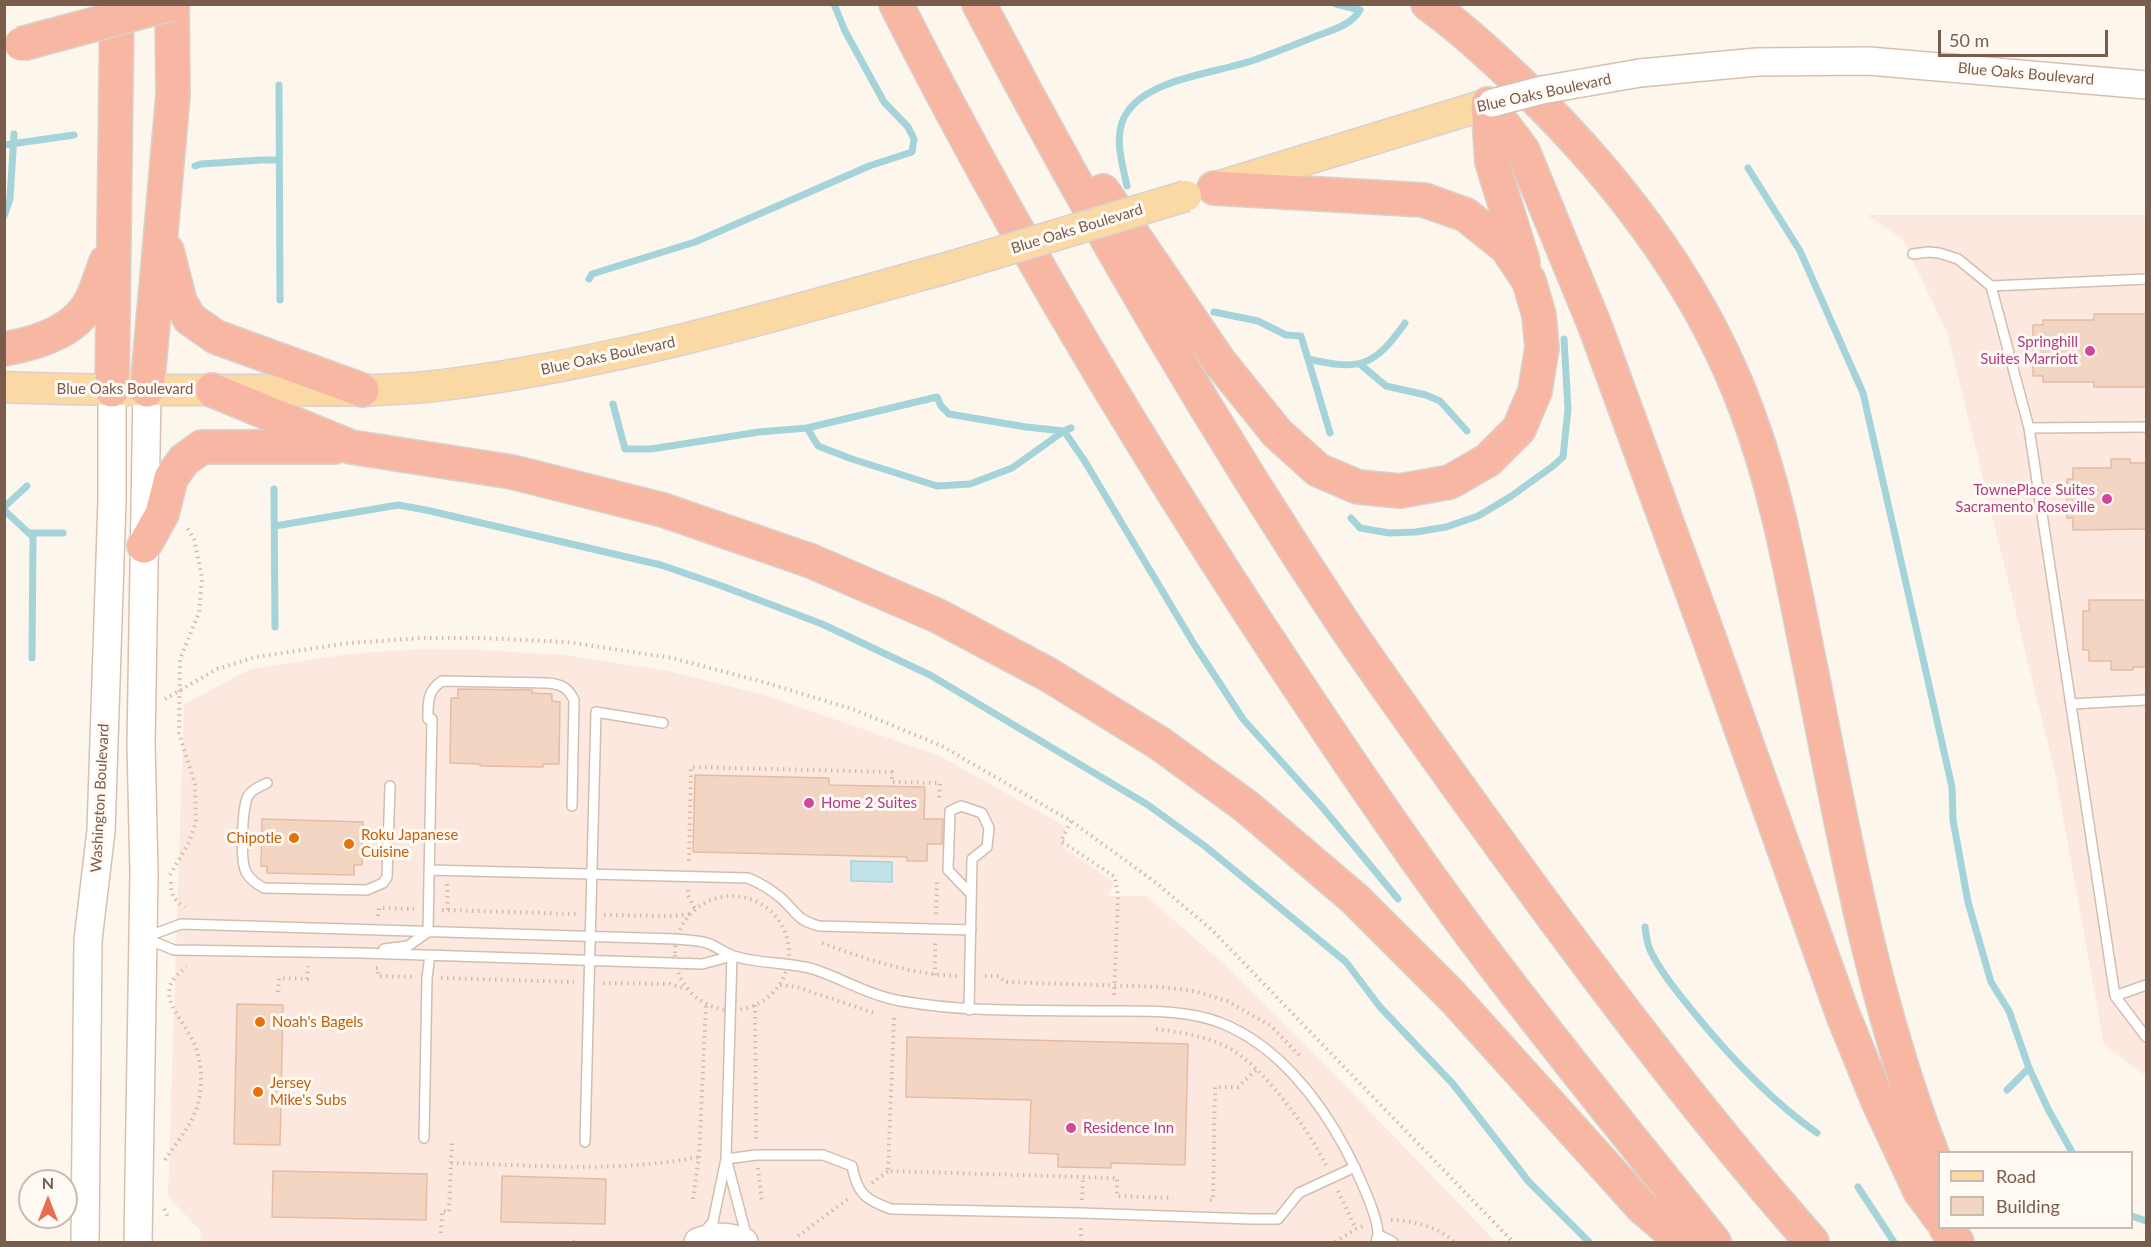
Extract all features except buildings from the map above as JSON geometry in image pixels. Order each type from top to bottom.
[{"type":"highway","points":[[112,390],[117,4]]},
{"type":"highway","points":[[13,46],[171,4],[173,95],[147,390]]},
{"type":"highway","points":[[896,4],[988,178],[1072,327],[1177,499],[1348,763],[1473,936],[1589,1088],[1714,1242]]},
{"type":"highway","points":[[1428,4],[1499,63],[1547,109],[1606,173],[1647,225],[1720,344],[1749,415],[1770,482],[1791,572],[1860,916],[1882,1005],[1910,1093],[1938,1169]]},
{"type":"highway","points":[[985,16],[1219,361],[1277,433],[1318,470],[1358,487],[1400,490],[1450,482],[1488,460],[1518,429],[1535,391],[1542,348],[1539,315],[1492,162],[1490,104]]},
{"type":"highway","points":[[985,16],[1134,290],[1239,461],[1346,627],[1538,897],[1657,1054],[1812,1242]]},
{"type":"highway","points":[[1490,104],[1523,151],[1595,326],[1843,1015],[1878,1101],[1920,1191],[1938,1215]]},
{"type":"highway","points":[[1200,192],[1424,200],[1466,215],[1507,248],[1529,281]]},
{"type":"highway","points":[[162,230],[180,302],[190,319],[216,337],[362,390]]},
{"type":"highway","points":[[4,349],[35,343],[75,322],[93,299],[113,240]]},
{"type":"highway","points":[[212,390],[351,447]]},
{"type":"highway","points":[[144,546],[162,514],[171,478],[184,460],[202,447],[351,447],[512,472],[663,510],[811,561],[938,616],[1048,675],[1168,749],[1247,807],[1355,899],[1452,996],[1642,1207],[1683,1242]]},
{"type":"highway","points":[[1947,1229],[1957,1242]]},
{"type":"main road","name":"Blue Oaks Boulevard","points":[[4,387],[112,390],[362,390],[440,385],[556,367],[683,340],[950,267],[1490,104],[1542,90],[1640,73],[1757,62],[1869,61],[2146,85]]},
{"type":"main road","name":"Washington Boulevard","points":[[85,1242],[88,940],[101,831],[112,500],[112,390]]},
{"type":"main road","points":[[138,1242],[147,390]]},
{"type":"main road","points":[[696,1242],[721,1237],[747,1242]]},
{"type":"lane","points":[[1913,254],[1928,252],[1958,259],[1991,286],[2029,428],[2115,996],[2146,1037]]},
{"type":"lane","points":[[1991,286],[2146,279]]},
{"type":"lane","points":[[2029,428],[2146,427]]},
{"type":"lane","points":[[428,932],[430,719],[428,697],[433,687],[442,681],[547,682],[558,684],[566,689],[574,700],[572,806]]},
{"type":"lane","points":[[2071,704],[2146,700]]},
{"type":"lane","points":[[585,1142],[596,712],[663,723]]},
{"type":"lane","points":[[267,783],[252,791],[246,805],[243,862],[246,871],[256,884],[264,888],[368,890],[383,883],[387,877],[390,786]]},
{"type":"lane","points":[[969,1010],[972,859],[987,847],[989,828],[982,813],[961,806],[950,811],[948,870],[971,894]]},
{"type":"lane","points":[[429,870],[748,878],[762,884],[782,899],[798,918],[819,926],[971,930]]},
{"type":"lane","points":[[143,938],[182,924],[676,939],[706,943],[732,956],[815,970],[868,992],[898,1001],[969,1010],[1186,1014],[1220,1022],[1250,1037],[1276,1058],[1311,1095],[1339,1137],[1355,1167],[1372,1211],[1377,1239],[1393,1242]]},
{"type":"lane","points":[[362,953],[408,946],[428,932]]},
{"type":"lane","points":[[143,938],[174,950],[362,953],[702,964],[732,956]]},
{"type":"lane","points":[[424,1138],[427,978],[430,955]]},
{"type":"lane","points":[[696,1242],[713,1222],[726,1159],[732,956]]},
{"type":"lane","points":[[2115,996],[2146,985]]},
{"type":"lane","points":[[726,1159],[756,1155],[823,1155],[852,1166],[859,1191],[874,1203],[891,1209],[1269,1219],[1278,1219],[1299,1193],[1355,1167]]},
{"type":"lane","points":[[726,1159],[747,1242]]},
{"type":"path","points":[[175,901],[171,892],[170,872],[189,842],[196,822],[195,784],[179,733],[180,659],[199,613],[202,578],[194,539],[184,522]]},
{"type":"path","points":[[142,714],[217,669],[256,657],[349,643],[422,638],[567,642],[672,658],[767,683],[855,710],[942,746],[1071,821],[1126,860],[1212,930],[1513,1242]]},
{"type":"path","points":[[695,909],[688,896],[691,767],[892,772],[892,782],[940,783],[939,805]]},
{"type":"path","points":[[1071,821],[1061,841],[1115,877],[1118,896],[1113,1011]]},
{"type":"path","points":[[935,975],[937,871]]},
{"type":"path","points":[[278,992],[279,978],[307,979],[308,966]]},
{"type":"path","points":[[160,1167],[186,1132],[197,1108],[201,1084],[200,1058],[192,1038],[170,1001],[169,990],[174,977]]},
{"type":"path","points":[[780,985],[797,987],[862,1010],[906,1018]]},
{"type":"path","points":[[693,1199],[699,1157],[706,1004]]},
{"type":"path","points":[[755,1005],[756,1155],[762,1203]]},
{"type":"path","points":[[888,1171],[894,1017]]},
{"type":"path","points":[[1144,1029],[1191,1034],[1229,1048],[1256,1070],[1292,1109],[1319,1151],[1356,1229]]},
{"type":"path","points":[[1201,1199],[1213,1200],[1215,1087],[1238,1087],[1256,1070]]},
{"type":"path","points":[[441,1233],[442,1211],[449,1212],[452,1139]]},
{"type":"path","points":[[451,1163],[620,1168],[699,1157]]},
{"type":"path","points":[[798,1236],[888,1171],[1117,1178],[1117,1196],[1177,1198]]},
{"type":"path","points":[[160,1203],[169,1219]]},
{"type":"path","points":[[1432,1228],[1454,1242]]},
{"type":"path","points":[[574,1242],[578,1238]]},
{"type":"shaded area","points":[[1867,215],[2146,215],[2146,1076],[2104,1045],[2055,772],[1947,332],[1902,239]]},
{"type":"shaded area","points":[[421,649],[564,655],[668,671],[764,695],[938,755],[1065,826],[1064,848],[1114,882],[1108,896],[1146,896],[1224,964],[1298,1037],[1496,1242],[201,1242],[200,1230],[168,1197],[184,704],[251,669],[349,654]]},
{"type":"water","points":[[851,861],[892,862],[892,882],[851,881]]},
{"type":"waterway","points":[[589,279],[592,274],[695,242],[869,166],[912,152],[914,139],[908,127],[884,102],[845,31],[834,4]]},
{"type":"waterway","points":[[1127,186],[1121,158],[1120,128],[1128,111],[1139,100],[1168,84],[1239,65],[1334,30],[1346,24],[1360,10],[1336,4]]},
{"type":"waterway","points":[[279,85],[280,300]]},
{"type":"waterway","points":[[4,216],[10,199],[14,134]]},
{"type":"waterway","points":[[4,145],[74,135]]},
{"type":"waterway","points":[[195,166],[279,160]]},
{"type":"waterway","points":[[1748,168],[1800,251],[1863,393],[1952,787],[1953,820],[1968,902],[1991,982],[2009,1011],[2029,1068],[2071,1151]]},
{"type":"waterway","points":[[1214,312],[1258,321],[1286,335],[1301,336],[1308,359],[1341,365],[1364,362],[1374,357],[1384,349],[1405,323]]},
{"type":"waterway","points":[[1351,518],[1360,528],[1389,533],[1416,532],[1446,527],[1478,516],[1510,497],[1553,466],[1563,457],[1568,409],[1564,339]]},
{"type":"waterway","points":[[1308,359],[1330,433]]},
{"type":"waterway","points":[[1361,365],[1386,386],[1426,395],[1440,401],[1467,431]]},
{"type":"waterway","points":[[613,404],[625,449],[651,449],[759,432],[807,428],[937,397],[941,406],[949,414],[1064,431]]},
{"type":"waterway","points":[[807,428],[818,446],[937,486],[970,484],[1012,468],[1064,431]]},
{"type":"waterway","points":[[1071,428],[1064,431],[1084,460],[1194,644],[1243,719],[1322,807],[1398,899]]},
{"type":"waterway","points":[[4,507],[27,486]]},
{"type":"waterway","points":[[274,489],[275,627]]},
{"type":"waterway","points":[[275,526],[398,505],[426,510],[661,565],[822,624],[930,675],[1148,805],[1206,847],[1346,962],[1380,1007],[1453,1084],[1529,1182],[1589,1242]]},
{"type":"waterway","points":[[4,510],[33,537],[32,658]]},
{"type":"waterway","points":[[29,533],[63,533]]},
{"type":"waterway","points":[[1645,927],[1654,959],[1709,1030],[1767,1092],[1817,1133]]},
{"type":"waterway","points":[[2007,1090],[2029,1068]]},
{"type":"waterway","points":[[1858,1187],[1894,1242]]},
{"type":"waterway","points":[[2133,1216],[2146,1221]]},
{"type":"place","name":"Springhill Suites Marriott","points":[[2090,351]]},
{"type":"place","name":"TownePlace Suites Sacramento Roseville","points":[[2107,499]]},
{"type":"place","name":"Home 2 Suites","points":[[809,803]]},
{"type":"place","name":"Chipotle","points":[[294,838]]},
{"type":"place","name":"Roku Japanese Cuisine","points":[[349,844]]},
{"type":"place","name":"Noah's Bagels","points":[[260,1022]]},
{"type":"place","name":"Jersey Mike's Subs","points":[[258,1092]]},
{"type":"place","name":"Residence Inn","points":[[1071,1128]]}]
